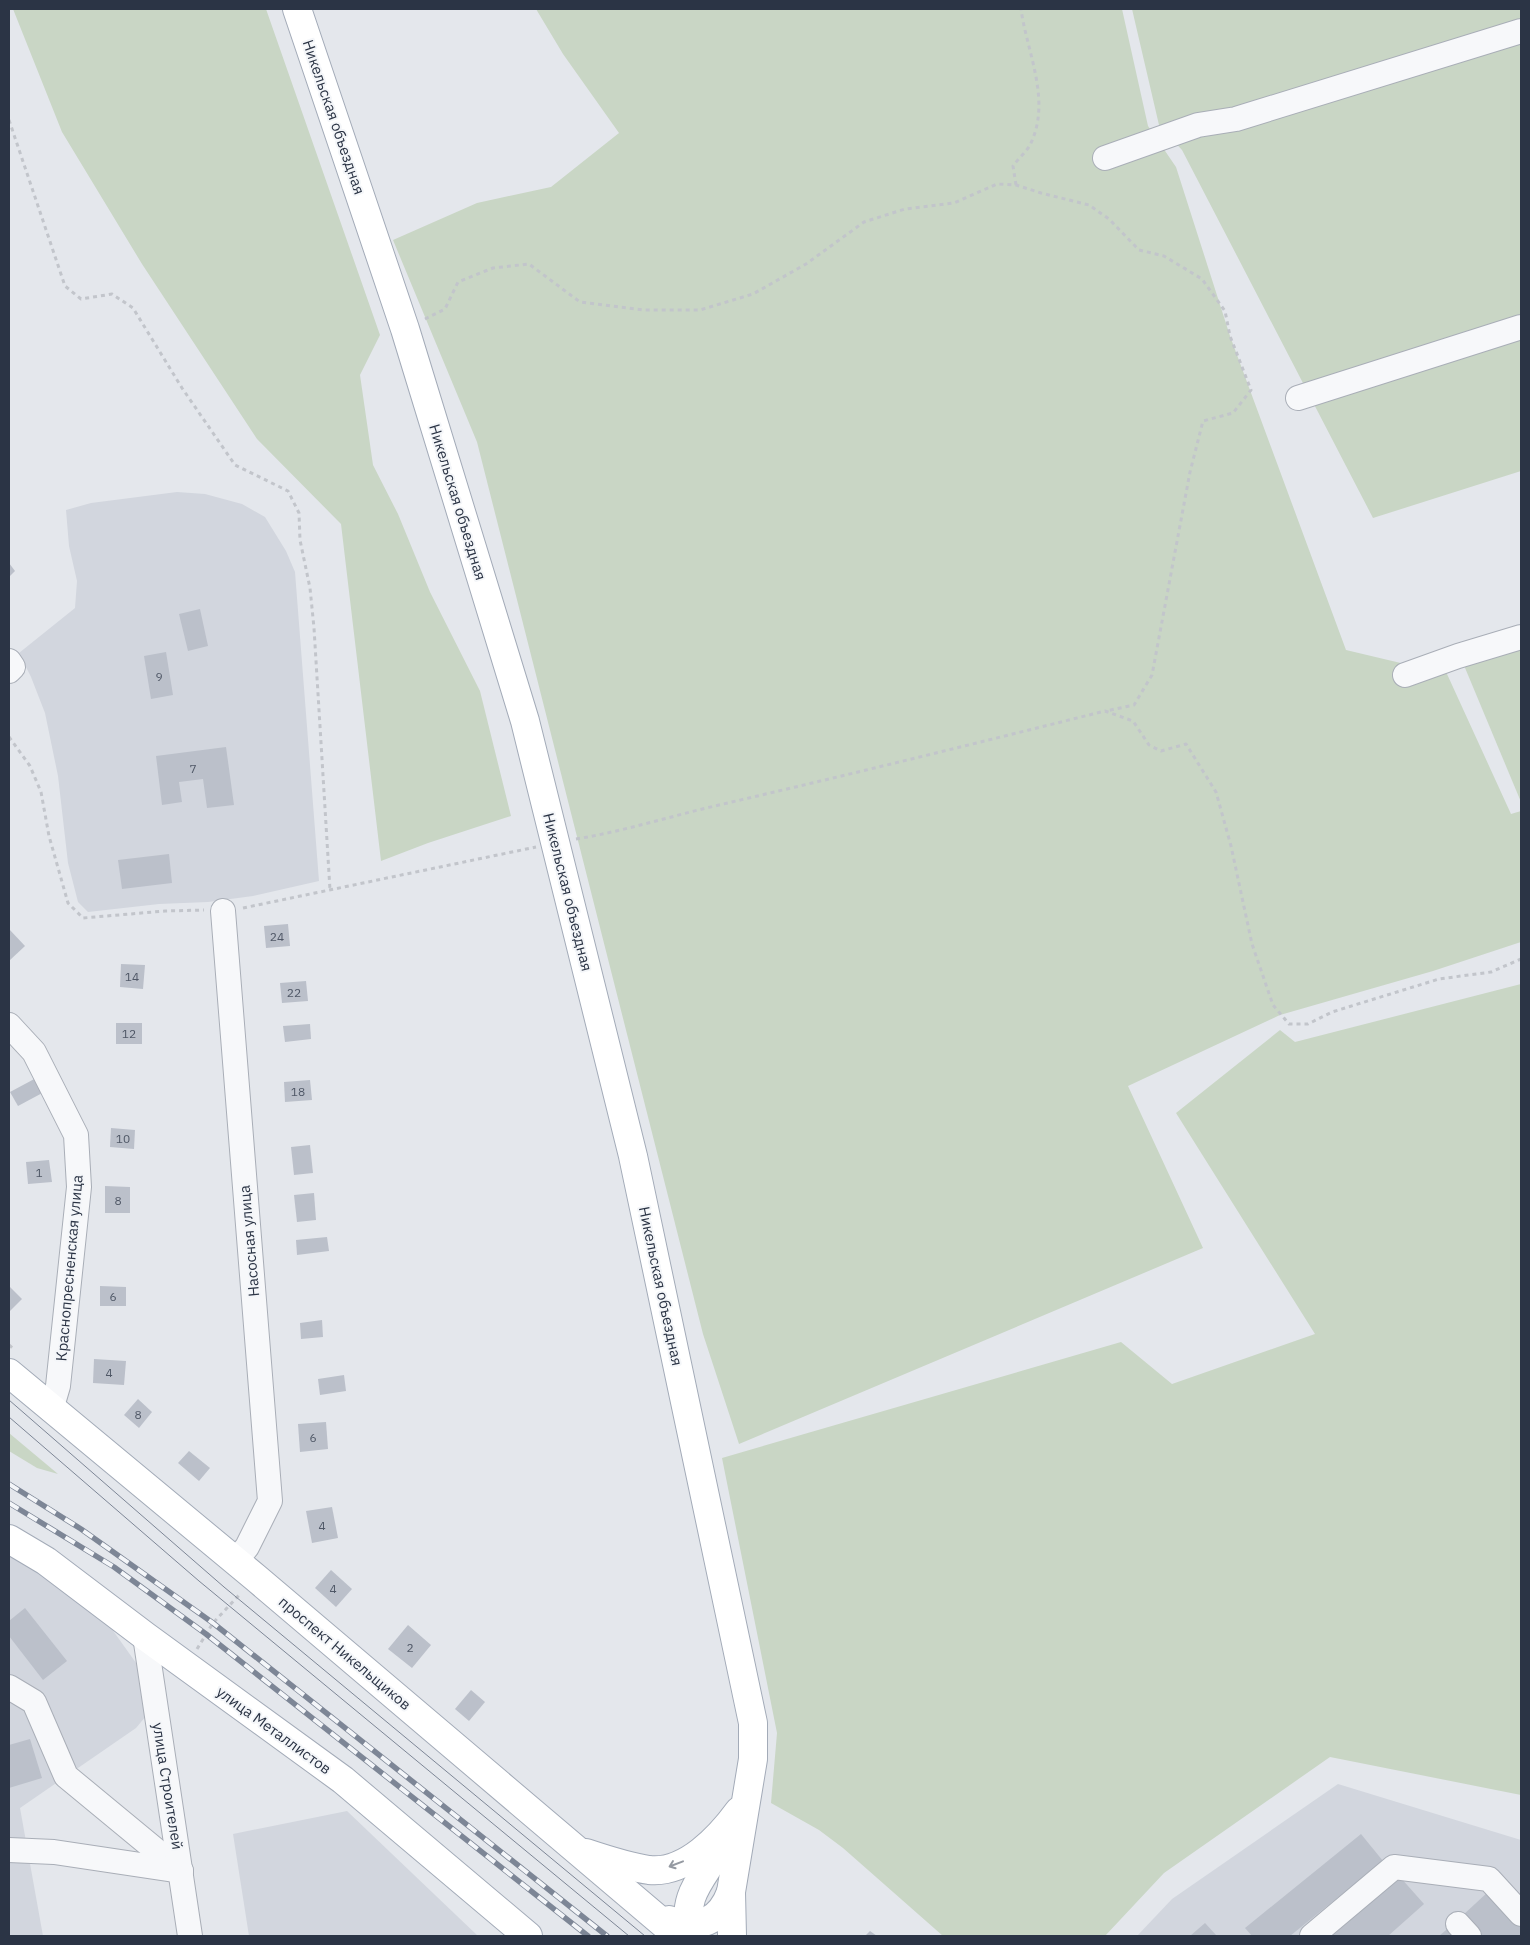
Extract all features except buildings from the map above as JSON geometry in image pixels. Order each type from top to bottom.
[{"type":"main road","name":"Никельская объездная","points":[[297,9],[405,329],[526,721],[633,1156],[753,1723],[753,1759],[743,1803],[731,1892]]},
{"type":"main road","name":"проспект Никельщиков","points":[[9,1373],[51,1410],[245,1569],[649,1912],[685,1932]]},
{"type":"main road","name":"улица Металлистов","points":[[9,1539],[46,1561],[145,1636],[343,1780],[528,1936]]},
{"type":"main road","points":[[575,1850],[617,1863],[651,1870],[672,1867],[692,1858],[712,1841],[743,1803]]},
{"type":"main road","points":[[685,1932],[690,1898],[720,1849],[743,1803]]},
{"type":"main road","points":[[685,1932],[720,1913],[726,1906],[731,1892]]},
{"type":"main road","points":[[731,1892],[732,1936]]},
{"type":"street","points":[[1105,158],[1198,125],[1236,119],[1521,32]]},
{"type":"street","points":[[1298,398],[1521,327]]},
{"type":"street","points":[[1405,675],[1458,656],[1521,637]]},
{"type":"street","name":"Насосная улица","points":[[222,911],[270,1501],[247,1547],[245,1569]]},
{"type":"street","name":"Краснопресненская улица","points":[[9,1025],[34,1052],[76,1135],[79,1187],[58,1386],[51,1410]]},
{"type":"street","name":"улица Строителей","points":[[145,1636],[190,1936]]},
{"type":"street","points":[[9,1687],[34,1702],[66,1776],[180,1871]]},
{"type":"street","points":[[9,1850],[54,1852],[180,1871]]},
{"type":"street","points":[[1312,1936],[1394,1867],[1489,1878],[1521,1914]]},
{"type":"path","points":[[1016,185],[1013,166],[1030,146],[1038,124],[1040,98],[1021,9]]},
{"type":"path","points":[[9,120],[64,286],[81,299],[112,294],[133,308],[182,388],[235,465],[288,491],[299,513],[300,540],[310,588],[313,620],[330,890]]},
{"type":"path","points":[[9,737],[30,766],[41,792],[49,836],[68,902],[84,918],[165,911],[222,911],[330,890],[555,842],[625,830],[712,806],[839,778],[1134,705],[1152,675],[1190,472],[1202,421],[1234,413],[1251,390],[1230,336],[1225,311],[1202,280],[1164,256],[1139,250],[1109,219],[1089,205],[1016,185],[997,184],[954,203],[905,209],[864,222],[806,264],[753,294],[700,310],[643,310],[580,302],[529,264],[493,268],[458,282],[446,309],[405,329]]},
{"type":"path","points":[[1105,712],[1133,721],[1149,745],[1160,751],[1186,744],[1216,792],[1231,846],[1252,944],[1273,1005],[1288,1024],[1308,1024],[1332,1012],[1439,979],[1491,972],[1521,959]]},
{"type":"path","points":[[186,1666],[245,1569]]},
{"type":"shaded area","points":[[177,492],[205,494],[242,504],[265,517],[286,551],[295,572],[319,881],[253,896],[208,902],[159,904],[88,912],[78,902],[68,863],[58,776],[45,713],[19,653],[75,608],[77,581],[69,546],[66,510],[91,503]]},
{"type":"shaded area","points":[[9,1552],[94,1604],[161,1698],[136,1728],[20,1808],[43,1936],[9,1936]]},
{"type":"shaded area","points":[[1338,1784],[1521,1840],[1521,1936],[1137,1936],[1172,1899]]},
{"type":"shaded area","points":[[347,1811],[478,1936],[249,1936],[233,1834]]},
{"type":"green space","points":[[13,9],[266,9],[380,335],[360,375],[373,465],[398,514],[430,592],[480,691],[511,816],[428,843],[381,861],[341,524],[257,439],[142,264],[62,132]]},
{"type":"green space","points":[[536,9],[1122,9],[1148,126],[1176,167],[1230,336],[1346,650],[1447,674],[1511,814],[1521,811],[1521,942],[1433,971],[1280,1015],[1128,1086],[1203,1248],[739,1444],[703,1334],[477,442],[393,240],[477,203],[551,187],[619,133],[563,54]]},
{"type":"green space","points":[[1132,9],[1521,9],[1521,471],[1373,518],[1182,150],[1159,125]]},
{"type":"green space","points":[[1521,642],[1521,802],[1463,663]]},
{"type":"green space","points":[[1521,984],[1521,1795],[1330,1757],[1164,1873],[1105,1936],[943,1936],[843,1848],[819,1830],[771,1803],[777,1733],[722,1458],[1121,1342],[1172,1384],[1315,1334],[1176,1113],[1280,1030],[1295,1042]]},
{"type":"green space","points":[[9,1433],[58,1474],[37,1468],[9,1451]]},
{"type":"tram line","points":[[9,1400],[224,1587],[645,1936]]},
{"type":"tram line","points":[[9,1417],[199,1581],[629,1936]]},
{"type":"railway","points":[[9,1484],[81,1529],[213,1623],[607,1936]]},
{"type":"railway","points":[[9,1503],[114,1567],[206,1634],[588,1936]]}]
